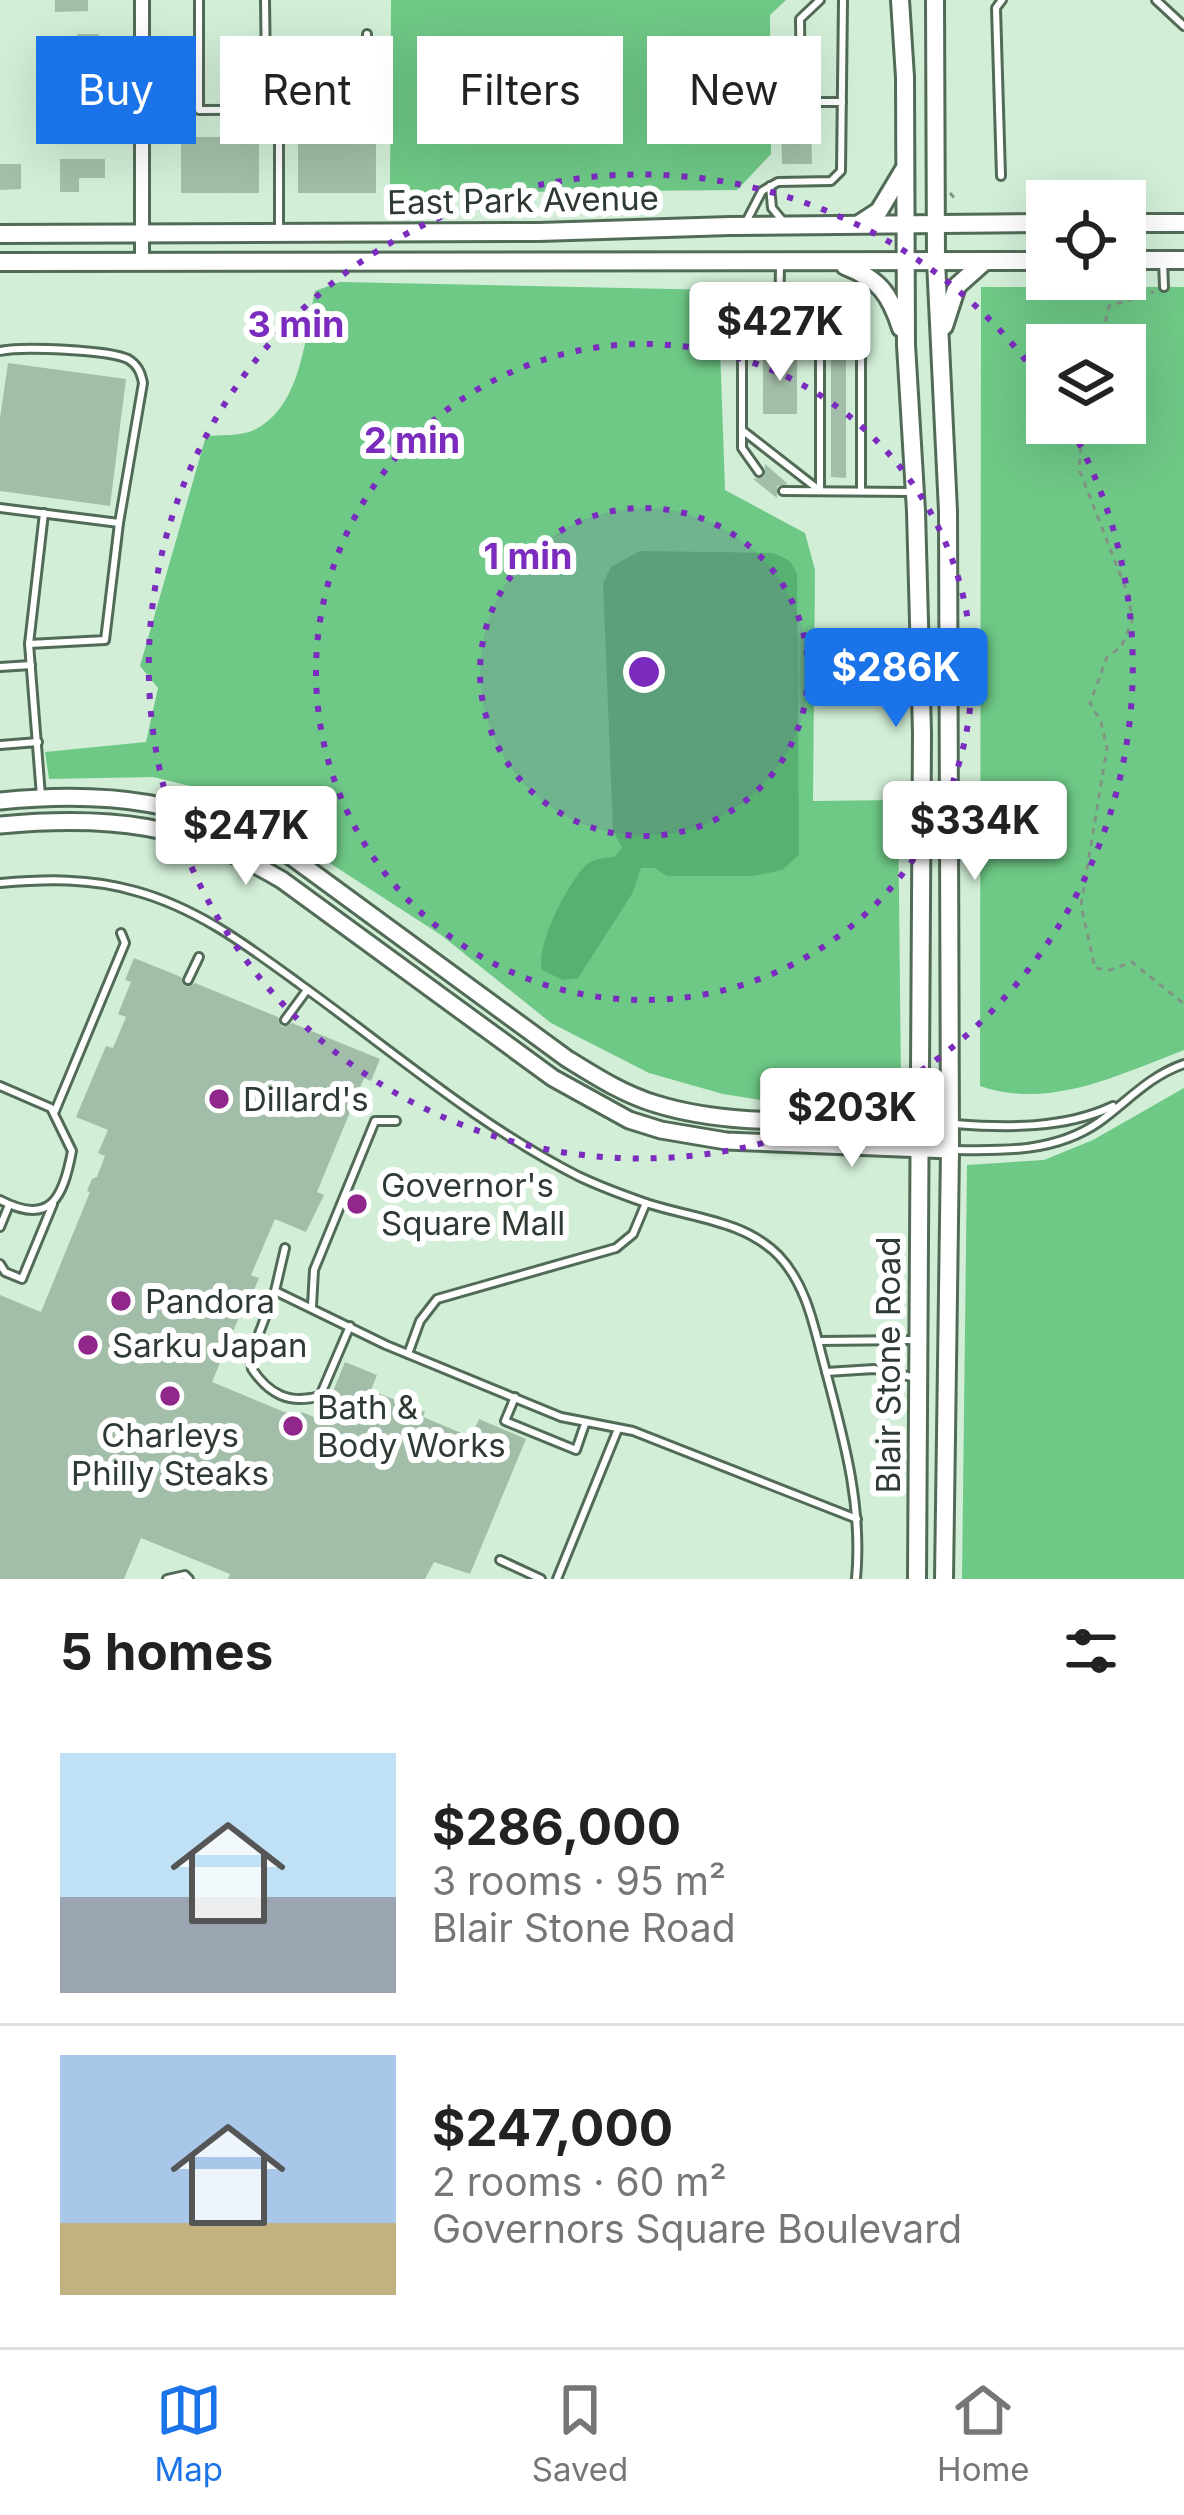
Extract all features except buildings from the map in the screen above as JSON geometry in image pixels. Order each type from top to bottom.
[{"type":"main road","name":"Blair Stone Road","points":[[900,0],[922,733],[917,1579]]},
{"type":"main road","name":"Blair Stone Road","points":[[935,0],[935,224],[948,511],[950,1150],[944,1579]]},
{"type":"main road","points":[[859,224],[884,205],[906,165]]},
{"type":"main road","points":[[1146,223],[1184,223]]},
{"type":"main road","name":"East Park Avenue","points":[[0,234],[1026,224]]},
{"type":"main road","points":[[1146,260],[1184,260]]},
{"type":"main road","points":[[939,344],[957,286],[985,261]]},
{"type":"main road","name":"East Park Avenue","points":[[0,262],[1026,261]]},
{"type":"main road","points":[[833,262],[870,277],[887,292],[907,347]]},
{"type":"main road","points":[[916,501],[948,511]]},
{"type":"main road","points":[[917,1340],[946,1368]]},
{"type":"street","points":[[142,0],[142,262]]},
{"type":"street","points":[[41,797],[43,821]]},
{"type":"street","points":[[0,801],[122,797],[174,806],[247,832],[289,855],[585,1070],[654,1103],[752,1119],[950,1124]]},
{"type":"street","points":[[0,825],[96,819],[146,824],[238,853],[571,1089],[629,1120],[694,1137],[950,1150]]},
{"type":"street","points":[[571,1089],[585,1070]]},
{"type":"lane","points":[[199,0],[199,110],[220,110]]},
{"type":"lane","points":[[265,0],[266,36]]},
{"type":"lane","points":[[820,0],[800,19],[801,103],[842,102]]},
{"type":"lane","points":[[744,226],[762,191],[770,186],[836,178],[841,171],[843,0]]},
{"type":"lane","points":[[1001,176],[996,8],[1002,0]]},
{"type":"lane","points":[[1156,0],[1184,26]]},
{"type":"lane","points":[[279,144],[279,232]]},
{"type":"lane","points":[[770,186],[772,208],[787,225]]},
{"type":"lane","points":[[1163,260],[1164,287]]},
{"type":"lane","points":[[779,332],[780,263]]},
{"type":"lane","points":[[820,332],[820,491]]},
{"type":"lane","points":[[759,472],[742,448],[742,351],[755,335],[853,332],[861,337],[862,491]]},
{"type":"lane","points":[[0,351],[22,346],[126,358],[140,370],[143,383],[105,640],[29,644]]},
{"type":"lane","points":[[742,430],[820,491]]},
{"type":"lane","points":[[783,491],[862,491],[916,501]]},
{"type":"lane","points":[[0,508],[119,523]]},
{"type":"lane","points":[[41,797],[29,644],[44,513]]},
{"type":"lane","points":[[0,667],[31,665]]},
{"type":"lane","points":[[0,745],[38,742]]},
{"type":"lane","points":[[0,883],[74,880],[137,891],[197,914],[508,1134],[579,1176],[757,1238],[793,1275],[808,1303],[847,1449],[857,1519],[856,1579]]},
{"type":"lane","points":[[54,1112],[125,943],[121,933]]},
{"type":"lane","points":[[188,980],[200,957]]},
{"type":"lane","points":[[285,1020],[307,990]]},
{"type":"lane","points":[[950,1150],[1008,1151],[1060,1142],[1100,1122],[1152,1078],[1184,1064]]},
{"type":"lane","points":[[0,1086],[54,1112],[72,1151],[22,1280],[4,1272],[0,1264]]},
{"type":"lane","points":[[950,1124],[1048,1123],[1100,1113],[1122,1102]]},
{"type":"lane","points":[[312,1307],[314,1270],[375,1121],[396,1120]]},
{"type":"lane","points":[[0,1200],[31,1213],[45,1210],[54,1201]]},
{"type":"lane","points":[[408,1354],[424,1312],[436,1299],[616,1248],[633,1234],[646,1203]]},
{"type":"lane","points":[[0,1227],[9,1204]]},
{"type":"lane","points":[[285,1248],[251,1355],[252,1369],[277,1396],[303,1401],[320,1396],[350,1326]]},
{"type":"lane","points":[[275,1291],[408,1354],[515,1397],[586,1424],[646,1436],[857,1519]]},
{"type":"lane","points":[[818,1341],[917,1340]]},
{"type":"lane","points":[[826,1372],[874,1369],[916,1378]]},
{"type":"lane","points":[[515,1397],[505,1421],[576,1450],[586,1424]]},
{"type":"lane","points":[[557,1579],[618,1429]]},
{"type":"lane","points":[[500,1560],[541,1579]]},
{"type":"lane","points":[[167,1579],[185,1575],[189,1579]]},
{"type":"path","points":[[1105,324],[1109,306],[1164,287]]},
{"type":"path","points":[[1081,444],[1079,469],[1129,597],[1132,622],[1120,647],[1107,656],[1090,703],[1107,748],[1081,905],[1095,968],[1111,970],[1132,962],[1184,1004]]},
{"type":"shaded area","points":[[391,0],[786,0],[770,15],[770,36],[647,36],[647,144],[771,144],[771,154],[737,190],[390,193]]},
{"type":"shaded area","points":[[340,282],[718,290],[725,490],[805,533],[815,570],[813,801],[898,800],[901,1084],[891,1100],[767,1101],[649,1073],[551,1023],[441,935],[223,794],[153,777],[49,779],[45,752],[146,742],[158,688],[140,666],[206,436],[249,432],[270,419],[299,369],[315,291]]},
{"type":"shaded area","points":[[981,287],[1026,287],[1026,300],[1146,300],[1146,287],[1184,287],[1184,1050],[1084,1086],[1032,1094],[980,1086]]},
{"type":"shaded area","points":[[640,551],[773,553],[790,561],[797,574],[799,855],[782,870],[753,876],[667,876],[654,868],[641,868],[632,894],[578,978],[563,980],[542,970],[543,946],[555,915],[586,865],[614,857],[622,848],[613,831],[603,583],[611,567]]},
{"type":"shaded area","points":[[1184,1088],[1184,1579],[962,1579],[967,1165],[1044,1160],[1093,1140]]},
{"type":"place","name":"Dillard's","points":[[219,1099]]},
{"type":"place","name":"Governor's Square Mall","points":[[357,1204]]},
{"type":"place","name":"Pandora","points":[[121,1301]]},
{"type":"place","name":"Sarku Japan","points":[[88,1345]]},
{"type":"place","name":"Charleys Philly Steaks","points":[[170,1396]]},
{"type":"place","name":"Bath & Body Works","points":[[293,1426]]}]
